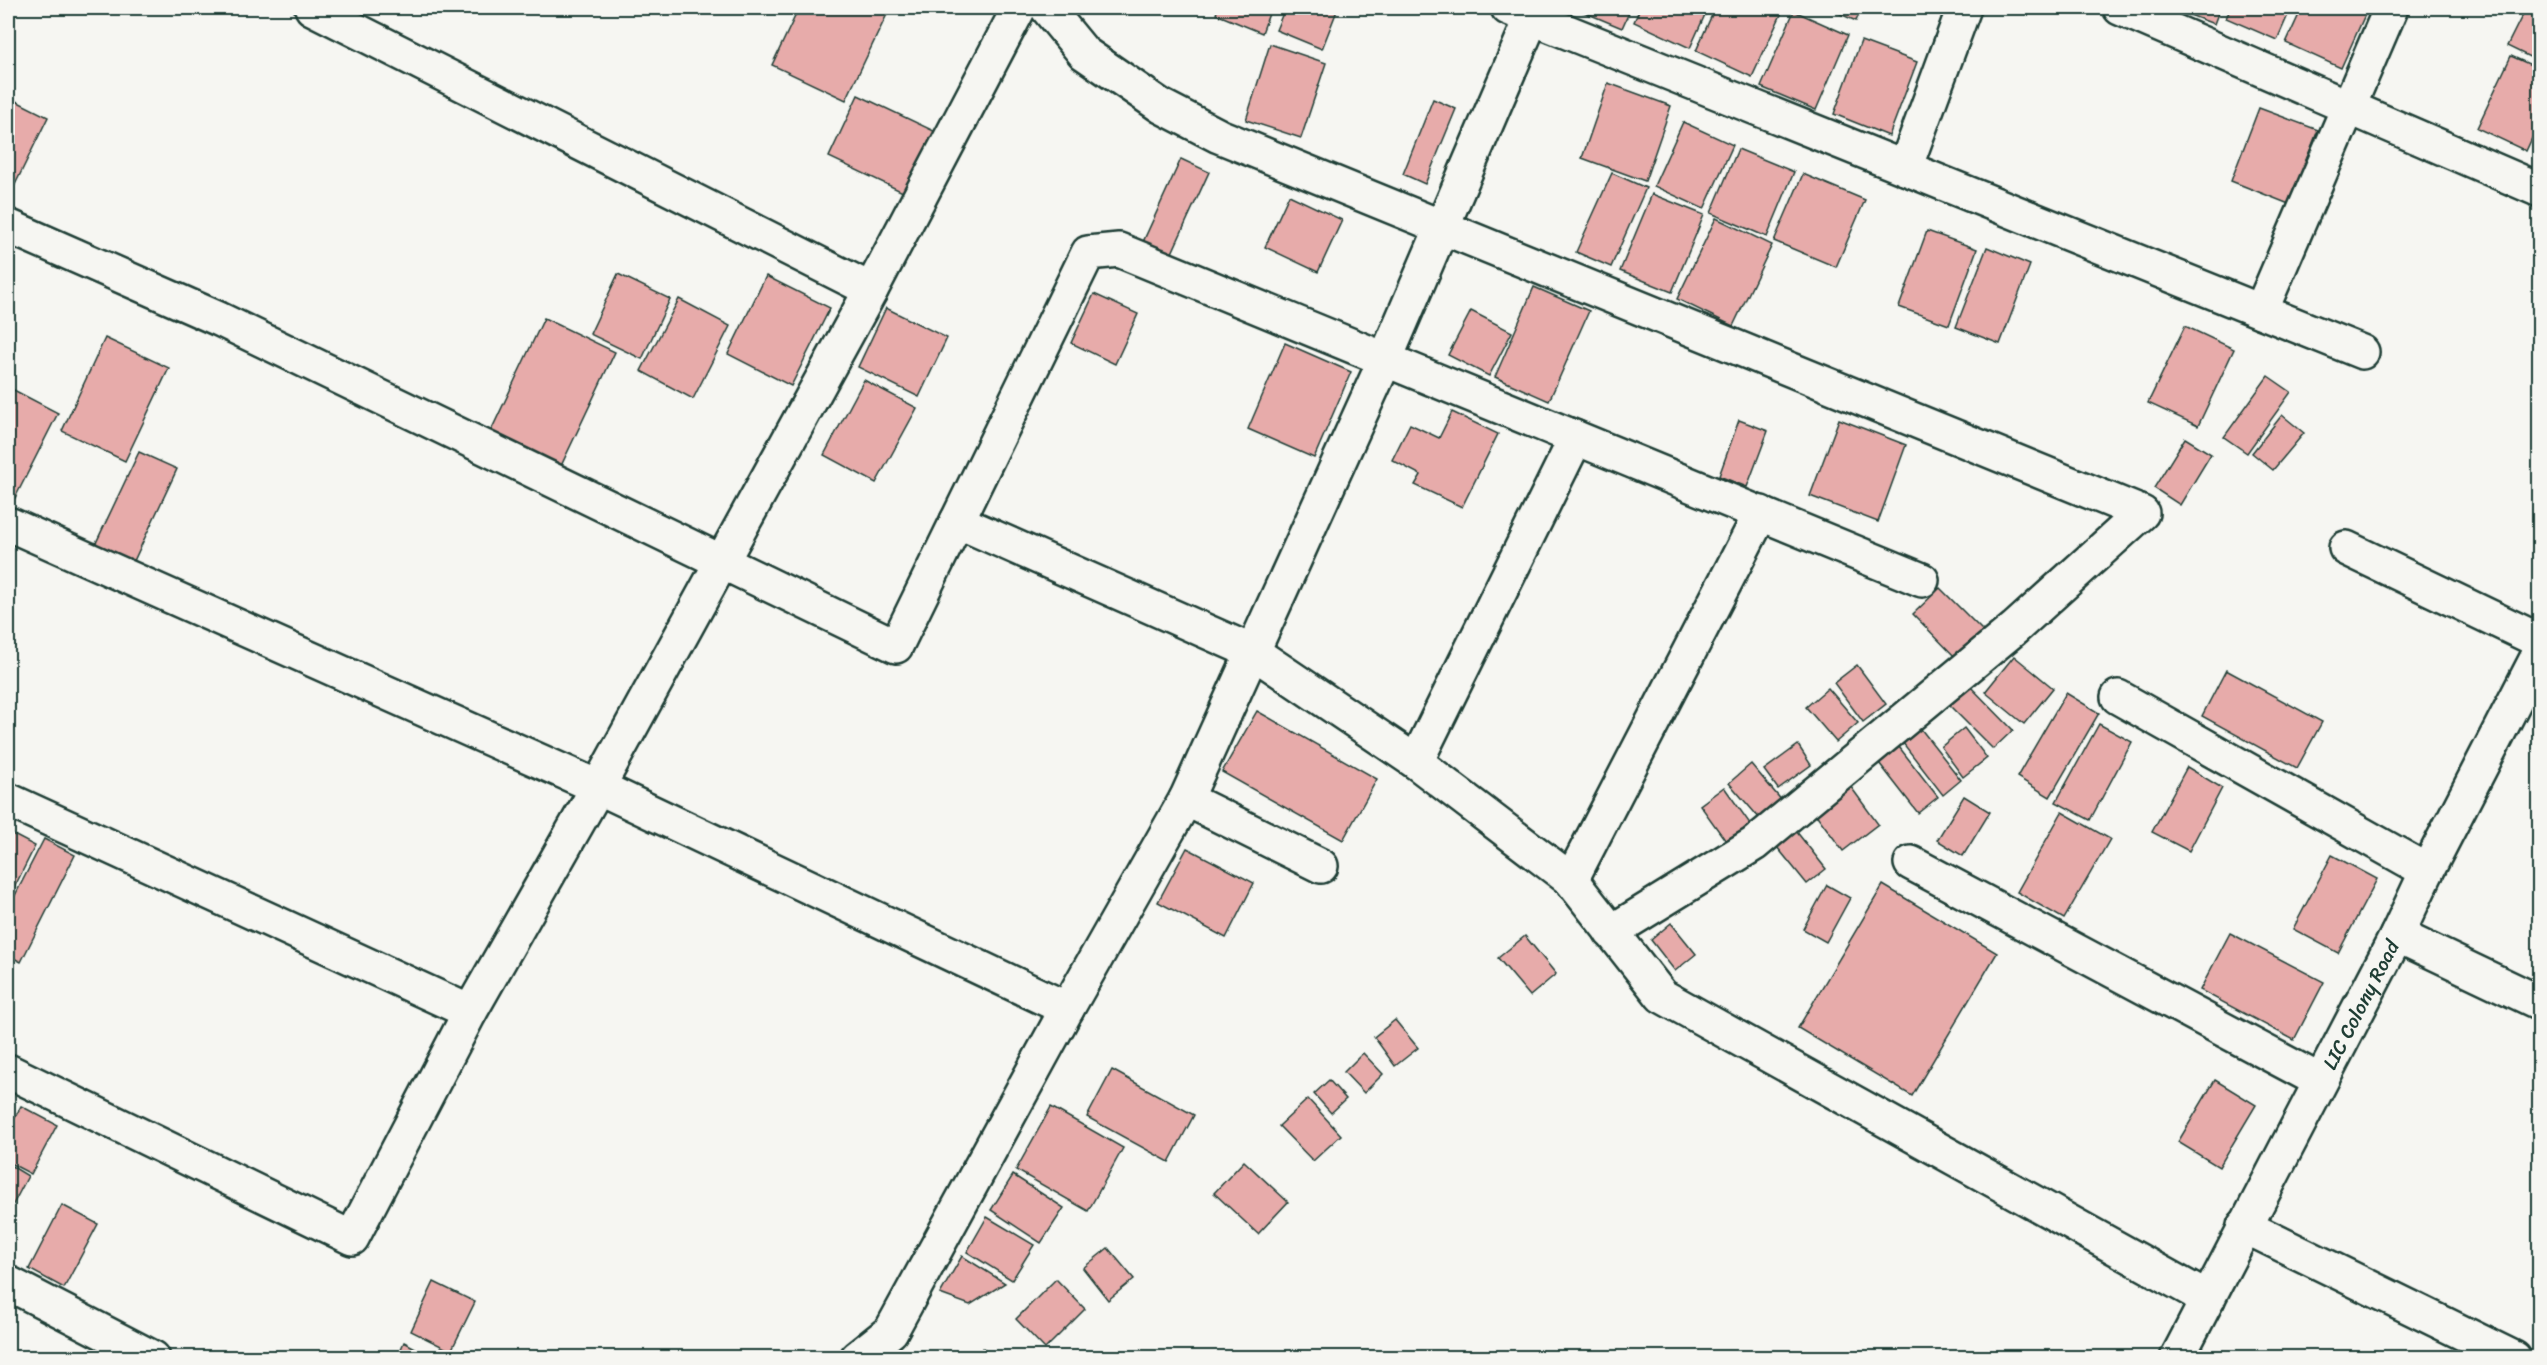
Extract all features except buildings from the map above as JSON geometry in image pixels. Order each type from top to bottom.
[{"type":"street","points":[[312,8],[871,290]]},
{"type":"street","points":[[8,1071],[352,1238],[471,1012],[598,787],[871,290],[1019,8]]},
{"type":"street","points":[[1047,8],[1084,53],[1161,106],[1219,136],[2142,513],[2015,628],[1754,844],[1611,932]]},
{"type":"street","points":[[1905,168],[1964,8]]},
{"type":"street","points":[[2121,8],[2540,190]]},
{"type":"street","points":[[2261,311],[2391,8]]},
{"type":"street","points":[[857,1358],[891,1331],[1067,1009],[1186,800],[1385,360],[1443,226],[1526,11],[1905,168],[2362,352]]},
{"type":"street","points":[[8,226],[219,319],[896,646],[1088,253],[1119,250],[1922,580]]},
{"type":"street","points":[[1416,762],[1576,438]]},
{"type":"street","points":[[1571,880],[1761,513]]},
{"type":"street","points":[[957,521],[1253,652],[1416,762],[1571,880],[1662,996],[2208,1299]]},
{"type":"street","points":[[11,525],[598,787],[1067,1009]]},
{"type":"street","points":[[2346,548],[2540,641]]},
{"type":"street","name":"LIC Colony Road","points":[[2177,1358],[2397,935],[2427,871],[2536,669]]},
{"type":"street","points":[[2118,697],[2427,871]]},
{"type":"street","points":[[8,800],[471,1012]]},
{"type":"street","points":[[1186,800],[1321,866]]},
{"type":"street","points":[[1911,863],[2320,1081]]},
{"type":"street","points":[[2397,935],[2540,1003]]},
{"type":"street","points":[[2244,1226],[2514,1358]]},
{"type":"street","points":[[8,1283],[153,1358]]}]
